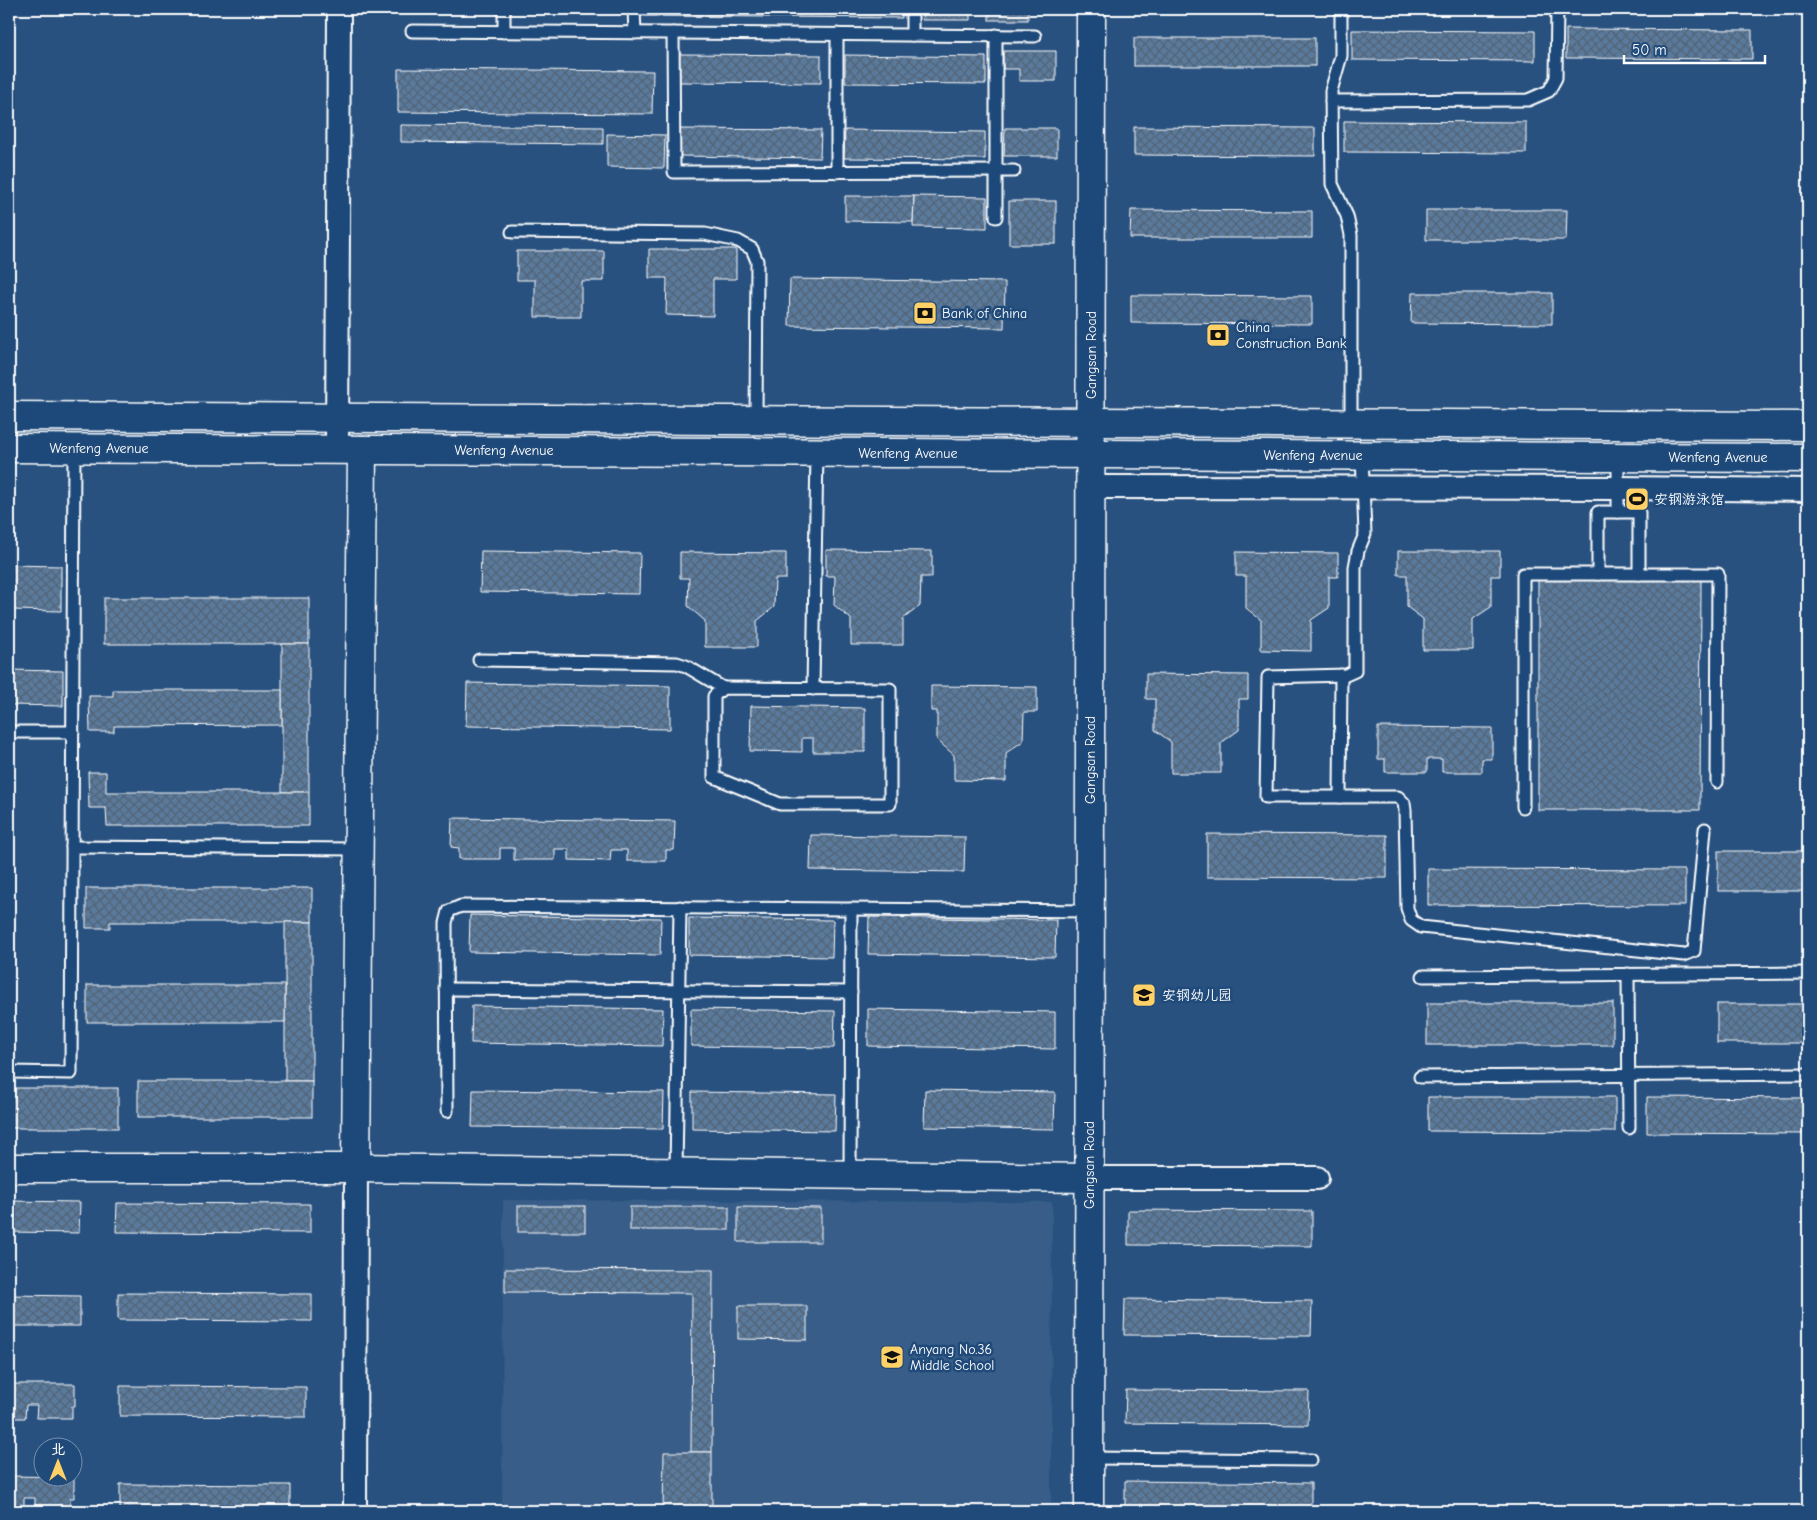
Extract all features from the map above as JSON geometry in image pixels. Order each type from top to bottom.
[{"type":"main road","name":"Gangsan Road","points":[[1089,1511],[1091,9]]},
{"type":"main road","points":[[9,416],[1808,426]]},
{"type":"main road","name":"Wenfeng Avenue","points":[[9,448],[1808,458]]},
{"type":"main road","points":[[350,449],[359,849],[356,1168]]},
{"type":"main road","points":[[9,1168],[356,1168],[1089,1178]]},
{"type":"street","points":[[339,9],[338,417],[350,449]]},
{"type":"street","points":[[1091,487],[1808,490]]},
{"type":"street","points":[[354,1511],[356,1168]]},
{"type":"street","points":[[1089,1178],[1317,1178]]},
{"type":"lane","points":[[504,9],[504,32]]},
{"type":"lane","points":[[634,9],[634,33]]},
{"type":"lane","points":[[912,9],[912,35]]},
{"type":"lane","points":[[1341,9],[1341,56],[1331,91],[1332,184],[1347,216],[1351,235],[1351,423]]},
{"type":"lane","points":[[1331,101],[1528,100],[1538,96],[1549,91],[1556,78],[1556,9]]},
{"type":"lane","points":[[412,31],[1035,36]]},
{"type":"lane","points":[[673,33],[674,172],[1014,171]]},
{"type":"lane","points":[[837,34],[838,172]]},
{"type":"lane","points":[[996,35],[996,217]]},
{"type":"lane","points":[[512,232],[706,234],[738,241],[752,249],[757,260],[756,420]]},
{"type":"lane","points":[[9,1072],[71,1072],[74,448]]},
{"type":"lane","points":[[813,689],[817,452]]},
{"type":"lane","points":[[1362,455],[1365,534],[1358,551],[1355,567],[1355,671],[1346,675],[1268,677],[1266,797],[1398,797],[1404,803],[1407,908],[1411,920],[1421,927],[1684,955],[1694,952],[1705,829]]},
{"type":"lane","points":[[1618,457],[1618,512]]},
{"type":"lane","points":[[1598,574],[1598,512],[1639,512],[1639,574]]},
{"type":"lane","points":[[1523,807],[1523,574],[1718,574],[1717,782]]},
{"type":"lane","points":[[479,660],[677,663],[686,666],[723,688],[890,689],[890,804],[780,804],[714,777],[714,696],[723,688]]},
{"type":"lane","points":[[1340,675],[1340,797]]},
{"type":"lane","points":[[9,732],[72,732]]},
{"type":"lane","points":[[72,847],[359,849]]},
{"type":"lane","points":[[447,1111],[446,923],[449,912],[462,906],[1090,911]]},
{"type":"lane","points":[[676,1172],[680,907]]},
{"type":"lane","points":[[850,1175],[851,909]]},
{"type":"lane","points":[[1423,976],[1808,973]]},
{"type":"lane","points":[[1628,974],[1629,1128]]},
{"type":"lane","points":[[446,988],[851,992]]},
{"type":"lane","points":[[1420,1077],[1808,1074]]},
{"type":"lane","points":[[1089,1458],[1311,1460]]},
{"type":"shaded area","points":[[503,1200],[1052,1202],[1051,1511],[502,1511]]},
{"type":"building","points":[[642,9],[902,9],[902,18],[642,16]]},
{"type":"building","points":[[923,9],[970,9],[970,20],[922,20]]},
{"type":"building","points":[[989,9],[1028,9],[1028,20],[989,20]]},
{"type":"building","points":[[1566,29],[1752,30],[1752,59],[1566,58]]},
{"type":"building","points":[[1352,30],[1535,31],[1535,61],[1352,60]]},
{"type":"building","points":[[1134,38],[1315,38],[1315,66],[1134,66]]},
{"type":"building","points":[[1003,51],[1056,51],[1056,81],[1019,81],[1019,69],[1003,69]]},
{"type":"building","points":[[679,54],[821,55],[821,83],[679,82]]},
{"type":"building","points":[[845,55],[986,57],[986,84],[845,83]]},
{"type":"building","points":[[398,69],[653,71],[652,114],[398,112]]},
{"type":"building","points":[[1344,121],[1526,122],[1526,153],[1344,152]]},
{"type":"building","points":[[401,125],[603,127],[603,144],[401,142]]},
{"type":"building","points":[[1134,127],[1315,128],[1315,156],[1134,155]]},
{"type":"building","points":[[1005,128],[1057,128],[1057,156],[1004,156]]},
{"type":"building","points":[[679,129],[821,130],[820,158],[679,156]]},
{"type":"building","points":[[845,130],[985,132],[985,159],[844,158]]},
{"type":"building","points":[[607,134],[665,135],[664,168],[607,167]]},
{"type":"building","points":[[845,196],[914,196],[913,222],[845,221]]},
{"type":"building","points":[[914,196],[987,197],[987,228],[913,227]]},
{"type":"building","points":[[1009,201],[1056,201],[1056,244],[1009,244]]},
{"type":"building","points":[[1131,210],[1312,211],[1312,238],[1130,238]]},
{"type":"building","points":[[1426,210],[1567,210],[1566,240],[1426,240]]},
{"type":"building","points":[[649,249],[736,249],[736,279],[713,279],[713,316],[666,315],[667,278],[649,278]]},
{"type":"building","points":[[517,251],[604,251],[604,281],[581,281],[581,317],[535,317],[535,280],[517,280]]},
{"type":"building","points":[[790,279],[1005,282],[1004,328],[789,326]]},
{"type":"building","points":[[1412,293],[1552,293],[1552,324],[1411,323]]},
{"type":"building","points":[[1131,295],[1312,296],[1312,324],[1131,323]]},
{"type":"building","points":[[826,550],[932,551],[932,577],[921,577],[920,606],[903,619],[903,645],[851,645],[851,619],[834,605],[835,576],[826,576]]},
{"type":"building","points":[[481,551],[640,553],[639,594],[480,592]]},
{"type":"building","points":[[1398,551],[1500,551],[1500,576],[1491,576],[1491,607],[1473,619],[1473,650],[1423,650],[1423,619],[1407,607],[1407,575],[1398,575]]},
{"type":"building","points":[[680,552],[786,553],[786,579],[775,579],[774,607],[757,621],[757,647],[705,647],[705,621],[688,606],[689,578],[680,578]]},
{"type":"building","points":[[1236,552],[1338,553],[1338,577],[1329,577],[1329,608],[1311,620],[1311,651],[1261,650],[1261,620],[1246,608],[1246,576],[1236,576]]},
{"type":"building","points":[[9,565],[61,566],[61,611],[9,610]]},
{"type":"building","points":[[1538,579],[1701,580],[1700,810],[1538,810]]},
{"type":"building","points":[[104,598],[309,598],[309,644],[104,644]]},
{"type":"building","points":[[282,644],[309,644],[309,792],[282,792]]},
{"type":"building","points":[[9,670],[63,671],[63,706],[9,705]]},
{"type":"building","points":[[1146,674],[1248,675],[1248,699],[1239,699],[1239,730],[1221,743],[1221,773],[1171,773],[1171,742],[1155,730],[1155,699],[1146,699]]},
{"type":"building","points":[[467,683],[670,686],[670,729],[466,726]]},
{"type":"building","points":[[931,686],[1037,687],[1037,712],[1024,712],[1023,741],[1006,753],[1006,781],[954,780],[954,755],[937,740],[937,711],[931,711]]},
{"type":"building","points":[[113,690],[282,690],[282,725],[114,726],[114,732],[90,732],[89,696],[113,696]]},
{"type":"building","points":[[751,706],[865,708],[865,752],[813,752],[813,738],[802,738],[802,752],[750,751]]},
{"type":"building","points":[[1378,727],[1492,728],[1492,759],[1482,759],[1482,772],[1442,772],[1442,759],[1427,759],[1427,772],[1385,772],[1385,759],[1378,759]]},
{"type":"building","points":[[9,748],[12,748],[12,803],[9,803]]},
{"type":"building","points":[[88,772],[106,772],[106,792],[309,792],[309,826],[107,826],[106,808],[89,808]]},
{"type":"building","points":[[452,818],[675,821],[674,850],[666,850],[666,861],[627,861],[627,850],[611,850],[610,861],[569,860],[569,849],[555,849],[555,860],[514,860],[514,848],[500,848],[500,859],[459,859],[459,848],[451,847]]},
{"type":"building","points":[[1207,834],[1387,835],[1387,878],[1207,877]]},
{"type":"building","points":[[811,835],[965,837],[964,872],[810,870]]},
{"type":"building","points":[[1718,851],[1808,851],[1808,891],[1718,891]]},
{"type":"building","points":[[1428,869],[1685,870],[1685,906],[1428,905]]},
{"type":"building","points":[[86,888],[312,888],[312,922],[110,922],[110,928],[86,928]]},
{"type":"building","points":[[470,915],[661,918],[660,955],[469,952]]},
{"type":"building","points":[[869,917],[1056,920],[1055,957],[868,954]]},
{"type":"building","points":[[689,918],[833,920],[832,957],[689,955]]},
{"type":"building","points":[[285,922],[312,922],[312,1081],[285,1081]]},
{"type":"building","points":[[87,985],[285,985],[285,1022],[87,1022]]},
{"type":"building","points":[[1427,1003],[1613,1003],[1613,1045],[1427,1045]]},
{"type":"building","points":[[1717,1004],[1808,1004],[1808,1043],[1717,1043]]},
{"type":"building","points":[[472,1006],[663,1009],[662,1046],[471,1043]]},
{"type":"building","points":[[691,1009],[835,1011],[834,1048],[691,1046]]},
{"type":"building","points":[[868,1009],[1055,1012],[1055,1049],[868,1046]]},
{"type":"building","points":[[138,1081],[312,1081],[312,1117],[138,1117]]},
{"type":"building","points":[[9,1088],[118,1088],[118,1128],[9,1128]]},
{"type":"building","points":[[473,1090],[664,1092],[663,1129],[472,1127]]},
{"type":"building","points":[[925,1090],[1055,1092],[1054,1129],[924,1127]]},
{"type":"building","points":[[692,1092],[836,1094],[835,1131],[692,1129]]},
{"type":"building","points":[[1428,1097],[1615,1097],[1615,1132],[1428,1131]]},
{"type":"building","points":[[1647,1097],[1808,1098],[1808,1134],[1647,1133]]},
{"type":"building","points":[[9,1201],[80,1202],[79,1233],[9,1232]]},
{"type":"building","points":[[117,1203],[310,1204],[310,1233],[116,1232]]},
{"type":"building","points":[[518,1206],[585,1206],[585,1232],[518,1232]]},
{"type":"building","points":[[630,1207],[729,1207],[729,1230],[630,1230]]},
{"type":"building","points":[[738,1207],[821,1208],[821,1242],[738,1242]]},
{"type":"building","points":[[1128,1210],[1312,1211],[1312,1246],[1128,1245]]},
{"type":"building","points":[[505,1269],[713,1270],[712,1452],[691,1452],[692,1293],[505,1292]]},
{"type":"building","points":[[118,1293],[312,1294],[312,1321],[118,1320]]},
{"type":"building","points":[[9,1295],[80,1296],[80,1326],[9,1326]]},
{"type":"building","points":[[1125,1299],[1312,1301],[1311,1336],[1124,1335]]},
{"type":"building","points":[[738,1306],[807,1306],[807,1340],[738,1339]]},
{"type":"building","points":[[9,1384],[75,1384],[75,1406],[72,1406],[72,1418],[36,1418],[37,1405],[26,1405],[25,1418],[9,1418]]},
{"type":"building","points":[[120,1386],[306,1387],[306,1417],[120,1416]]},
{"type":"building","points":[[1126,1390],[1309,1391],[1308,1425],[1125,1423]]},
{"type":"building","points":[[664,1452],[712,1452],[712,1511],[663,1511]]},
{"type":"building","points":[[9,1476],[32,1476],[32,1488],[74,1488],[74,1498],[70,1498],[70,1511],[35,1511],[35,1498],[24,1498],[24,1511],[9,1510]]},
{"type":"building","points":[[1125,1481],[1311,1483],[1311,1511],[1125,1511]]},
{"type":"building","points":[[120,1484],[290,1485],[290,1511],[120,1511]]},
{"type":"place","name":"Bank of China","points":[[925,313]]},
{"type":"place","name":"China Construction Bank","points":[[1218,335]]},
{"type":"place","name":"安钢游泳馆","points":[[1637,499]]},
{"type":"place","name":"安钢幼儿园","points":[[1144,995]]},
{"type":"place","name":"Anyang No.36 Middle School","points":[[892,1357]]}]
